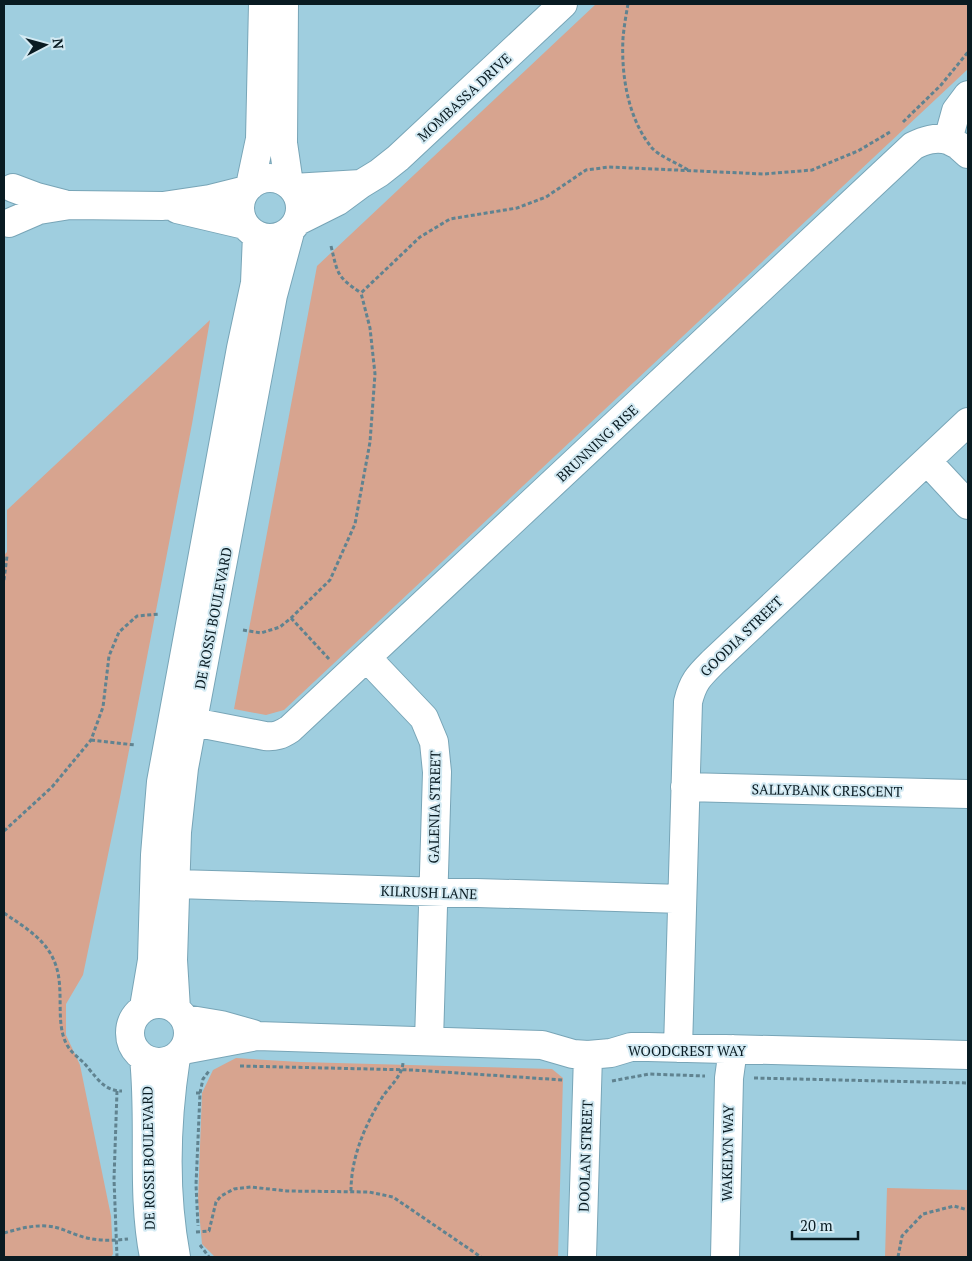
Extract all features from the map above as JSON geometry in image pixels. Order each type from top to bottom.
[{"type":"street","points":[[251,230],[241,217],[240,207],[248,188],[260,139],[263,4]]},
{"type":"street","points":[[284,4],[282,143],[291,186]]},
{"type":"street","name":"MOMBASSA DRIVE","points":[[294,226],[338,201],[380,173],[563,4]]},
{"type":"street","name":"BRUNNING RISE","points":[[193,722],[265,736],[284,734],[290,730],[914,146],[933,138],[958,147],[956,110],[968,95]]},
{"type":"street","points":[[7,226],[39,210],[70,206],[163,206],[210,198],[248,188],[259,180],[269,178],[279,179],[291,186],[298,195],[300,213],[294,226],[274,238],[265,238],[251,230],[163,206]]},
{"type":"street","points":[[7,180],[37,198],[70,206]]},
{"type":"street","points":[[7,180],[16,196],[17,206],[7,226]]},
{"type":"street","name":"MOMBASSA DRIVE","points":[[291,186],[361,184]]},
{"type":"street","name":"DE ROSSI BOULEVARD","points":[[180,1014],[173,968],[179,803],[273,295],[294,226]]},
{"type":"street","name":"DE ROSSI BOULEVARD","points":[[144,1007],[152,960],[155,855],[161,782],[241,348],[256,283],[251,230]]},
{"type":"street","name":"GOODIA STREET","points":[[678,1048],[688,702],[692,687],[700,674],[968,422]]},
{"type":"street","points":[[927,460],[968,505]]},
{"type":"street","name":"GALENIA STREET","points":[[368,658],[424,718],[434,742],[436,772],[433,892],[416,1041]]},
{"type":"street","name":"SALLYBANK CRESCENT","points":[[685,787],[968,794]]},
{"type":"street","name":"KILRUSH LANE","points":[[176,884],[682,899]]},
{"type":"street","points":[[160,1003],[168,1005],[180,1014],[188,1035],[179,1054],[160,1062],[144,1058],[132,1046],[130,1037],[132,1020],[144,1007],[160,1003]]},
{"type":"street","name":"WOODCREST WAY","points":[[180,1014],[257,1036]]},
{"type":"street","name":"WOODCREST WAY","points":[[179,1054],[257,1036],[542,1045],[574,1054],[588,1055],[611,1053],[631,1047],[968,1055]]},
{"type":"street","name":"WAKELYN WAY","points":[[725,1257],[729,1078],[733,1049]]},
{"type":"street","name":"DE ROSSI BOULEVARD","points":[[163,1246],[146,1183],[159,1092],[179,1054]]},
{"type":"street","name":"DOOLAN STREET","points":[[582,1257],[588,1055]]},
{"type":"street","name":"DE ROSSI BOULEVARD","points":[[144,1058],[159,1092]]},
{"type":"path","points":[[628,4],[623,38],[624,75],[629,99],[638,125],[653,150],[689,170]]},
{"type":"path","points":[[361,292],[420,237],[450,219],[517,208],[546,197],[586,170],[609,167],[764,174],[812,170],[858,151],[896,128],[941,85],[968,52]]},
{"type":"path","points":[[242,630],[261,633],[280,627],[291,618],[330,580],[355,524],[370,442],[375,374],[370,328],[361,292],[342,280],[337,271],[331,246]]},
{"type":"path","points":[[4,580],[7,556]]},
{"type":"path","points":[[4,831],[52,787],[91,740],[103,707],[109,656],[119,632],[137,616],[160,614]]},
{"type":"path","points":[[291,618],[347,677]]},
{"type":"path","points":[[91,740],[135,745]]},
{"type":"path","points":[[4,913],[38,938],[55,962],[61,991],[63,1033],[68,1048],[86,1064],[97,1080],[105,1087],[117,1091],[200,1093],[196,1185],[198,1232],[200,1246],[209,1257]]},
{"type":"path","points":[[351,1191],[351,1178],[362,1136],[384,1096],[403,1070],[416,1041]]},
{"type":"path","points":[[117,1091],[114,1179],[117,1257]]},
{"type":"path","points":[[4,1233],[22,1228],[48,1226],[67,1230],[90,1239],[163,1246],[198,1232],[209,1231],[216,1202],[234,1189],[250,1187],[287,1192],[375,1192],[393,1197],[481,1257]]},
{"type":"path","points":[[898,1257],[902,1236],[923,1214],[954,1206],[968,1210]]},
{"type":"shaded area","points":[[596,4],[968,4],[968,69],[284,710],[266,715],[234,709],[317,266]]},
{"type":"shaded area","points":[[210,320],[192,424],[120,797],[83,975],[66,1004],[66,1035],[80,1065],[111,1216],[113,1254],[111,1257],[4,1257],[4,555],[7,552],[7,510]]},
{"type":"shaded area","points":[[236,1058],[300,1062],[552,1069],[563,1078],[558,1257],[215,1257],[202,1244],[198,1200],[202,1093],[213,1070]]},
{"type":"shaded area","points":[[887,1188],[968,1190],[968,1257],[885,1257]]}]
